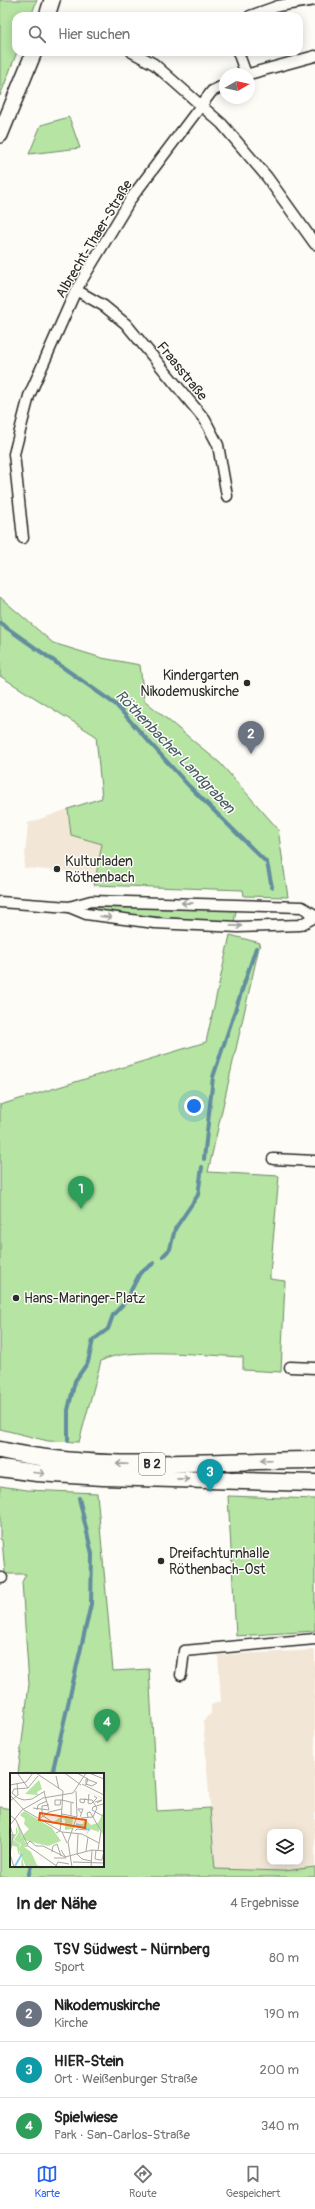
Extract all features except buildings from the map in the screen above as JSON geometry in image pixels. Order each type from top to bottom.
[{"type":"main road","points":[[50,12],[52,0]]},
{"type":"main road","points":[[0,135],[32,56]]},
{"type":"main road","name":"B 2","points":[[0,1450],[54,1459],[122,1464],[315,1460]]},
{"type":"main road","name":"B 2","points":[[0,1468],[37,1473],[103,1477],[315,1483]]},
{"type":"street","points":[[261,12],[278,6],[315,0]]},
{"type":"street","points":[[139,56],[154,64],[222,124],[267,177],[315,244]]},
{"type":"street","points":[[240,56],[245,68]]},
{"type":"street","points":[[255,72],[315,56]]},
{"type":"street","name":"Albrecht-Thaer-Straße","points":[[23,538],[14,454],[20,426],[29,396],[76,290],[132,197],[200,105],[212,91],[219,88]]},
{"type":"street","name":"Fraasstraße","points":[[76,290],[104,306],[126,324],[205,420],[218,445],[227,496]]},
{"type":"street","points":[[0,902],[69,907],[86,914],[155,923],[216,926],[300,925],[315,916],[302,907],[286,906],[91,901],[69,907]]},
{"type":"street","points":[[273,1159],[315,1161]]},
{"type":"street","points":[[290,1367],[315,1368]]},
{"type":"street","points":[[181,1675],[184,1651],[315,1639]]},
{"type":"shaded area","points":[[68,809],[71,835],[102,844],[95,874],[24,868],[28,823]]},
{"type":"shaded area","points":[[315,1650],[315,1867],[284,1871],[215,1869],[203,1721],[211,1713],[211,1705],[221,1701],[218,1655]]},
{"type":"green space","points":[[0,0],[37,0],[32,12],[12,12],[12,56],[15,56],[0,96]]},
{"type":"green space","points":[[69,117],[80,148],[29,154],[41,125]]},
{"type":"green space","points":[[0,597],[53,643],[102,658],[140,665],[144,700],[220,763],[278,829],[288,897],[244,896],[243,890],[94,885],[102,844],[71,835],[68,809],[102,798],[96,736],[0,676]]},
{"type":"green space","points":[[89,907],[236,910],[234,923],[87,911],[85,909]]},
{"type":"green space","points":[[230,935],[260,943],[208,1172],[279,1176],[270,1279],[285,1281],[281,1372],[243,1370],[243,1357],[169,1353],[113,1356],[101,1361],[79,1442],[48,1441],[0,1429],[0,1105],[206,1042]]},
{"type":"green space","points":[[0,1486],[27,1490],[97,1493],[113,1671],[149,1669],[157,1811],[210,1808],[215,1869],[284,1871],[315,1867],[315,1877],[0,1877],[0,1807],[10,1809],[10,1867],[104,1867],[104,1773],[18,1773],[29,1684],[22,1582],[26,1574],[5,1574],[2,1540],[0,1539]]},
{"type":"green space","points":[[228,1496],[315,1499],[315,1631],[236,1636]]},
{"type":"waterway","name":"Röthenbacher Landgraben","points":[[0,623],[115,704],[188,785],[267,863],[272,887]]},
{"type":"waterway","name":"Röthenbacher Landgraben","points":[[204,1159],[213,1077],[256,948]]},
{"type":"waterway","name":"Röthenbacher Landgraben","points":[[163,1256],[170,1249],[175,1229],[198,1195],[202,1167]]},
{"type":"waterway","name":"Röthenbacher Landgraben","points":[[68,1440],[68,1410],[75,1381],[88,1362],[93,1340],[108,1329],[113,1315],[125,1302],[140,1273],[154,1263]]},
{"type":"waterway","name":"Röthenbacher Landgraben","points":[[52,1773],[91,1604],[92,1554],[79,1498]]},
{"type":"waterway","name":"Röthenbacher Landgraben","points":[[28,1877],[31,1867]]},
{"type":"place","name":"Kindergarten Nikodemuskirche","points":[[247,683]]},
{"type":"place","name":"Nikodemuskirche","points":[[251,754]]},
{"type":"place","name":"Kulturladen Röthenbach","points":[[57,869]]},
{"type":"place","name":"TSV Südwest - Nürnberg","points":[[81,1209]]},
{"type":"place","name":"Hans-Maringer-Platz","points":[[16,1298]]},
{"type":"place","name":"HIER-Stein","points":[[210,1492]]},
{"type":"place","name":"Dreifachturnhalle Röthenbach-Ost","points":[[161,1561]]},
{"type":"place","name":"Spielwiese","points":[[107,1742]]}]
